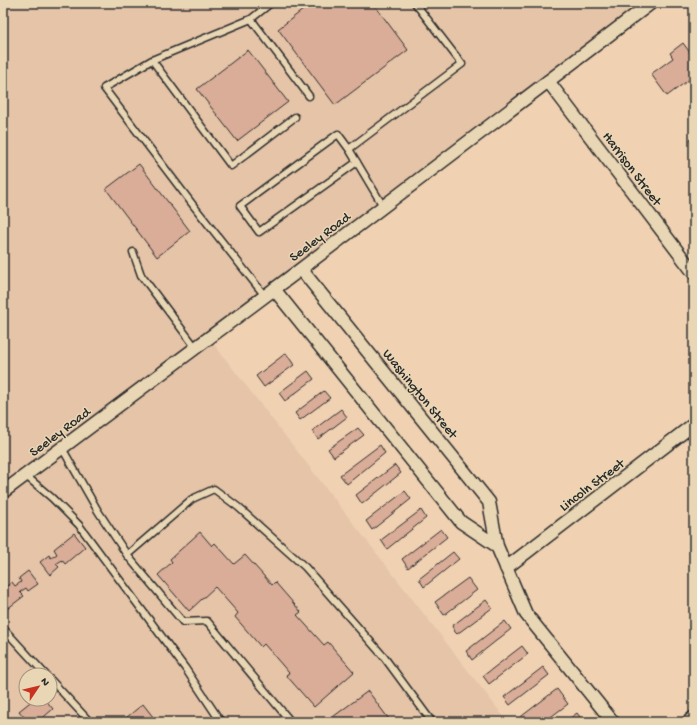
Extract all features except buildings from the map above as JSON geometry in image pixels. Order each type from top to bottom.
[{"type":"street","name":"Seeley Road","points":[[3,492],[196,348],[651,3]]},
{"type":"street","name":"Harrison Street","points":[[548,81],[694,273]]},
{"type":"street","name":"Washington Street","points":[[301,268],[489,502],[497,546],[526,614],[613,722]]},
{"type":"street","points":[[270,292],[461,522],[497,546]]},
{"type":"street","name":"Lincoln Street","points":[[506,568],[694,424]]},
{"type":"street","points":[[688,722],[694,717]]},
{"type":"lane","points":[[270,292],[179,187],[104,88],[152,60],[251,19],[271,3]]},
{"type":"lane","points":[[349,149],[462,64],[416,3]]},
{"type":"lane","points":[[251,19],[309,96]]},
{"type":"lane","points":[[152,60],[231,166],[294,117]]},
{"type":"lane","points":[[357,162],[259,232],[240,206],[338,134],[349,149],[357,162],[383,206]]},
{"type":"lane","points":[[133,252],[141,275],[196,348]]},
{"type":"lane","points":[[62,448],[98,511],[127,555],[183,622],[207,622],[291,722]]},
{"type":"lane","points":[[25,475],[52,498],[79,525],[185,668],[221,722]]},
{"type":"lane","points":[[127,555],[192,498],[214,489],[238,507],[305,567],[384,657],[432,722]]},
{"type":"lane","points":[[3,628],[39,667]]},
{"type":"lane","points":[[58,688],[90,722]]},
{"type":"shaded area","points":[[3,3],[643,3],[206,334],[508,722],[3,722]]}]
